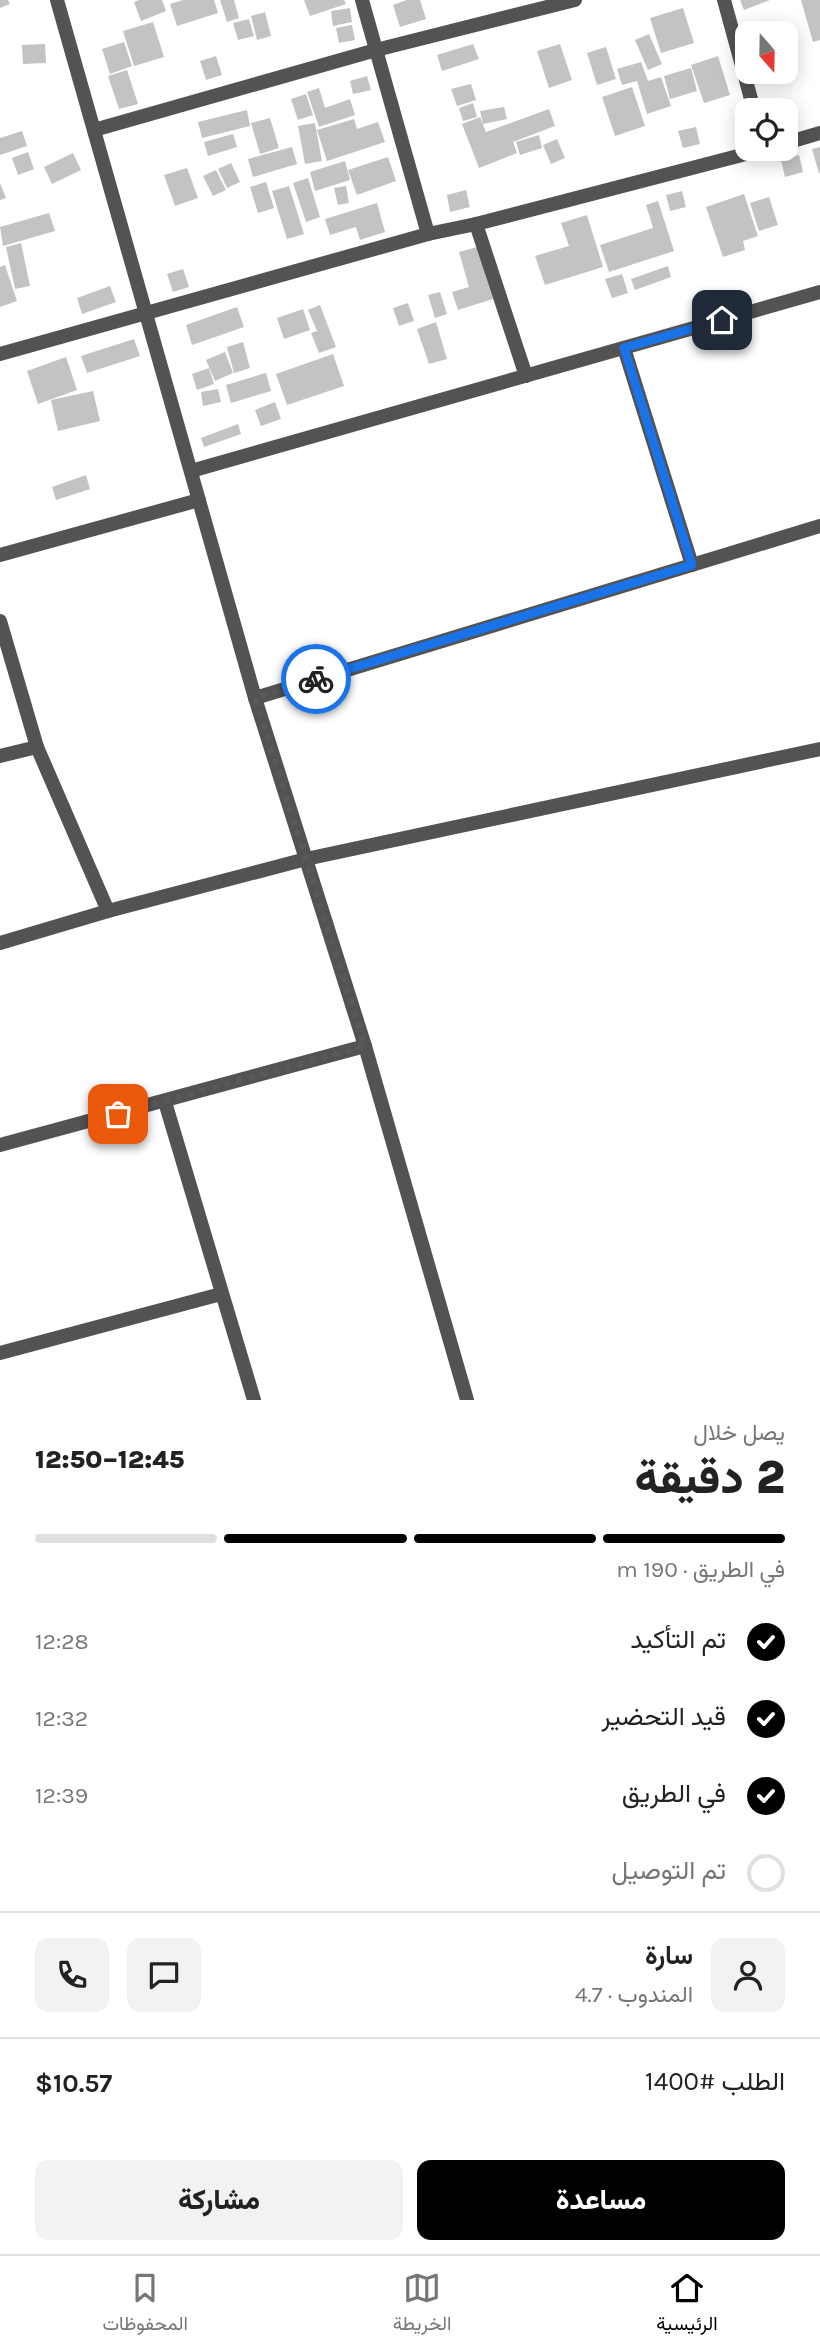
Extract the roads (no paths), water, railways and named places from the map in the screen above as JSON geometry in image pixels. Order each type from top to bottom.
[{"type":"street","points":[[57,0],[255,698],[365,1046],[467,1400]]},
{"type":"street","points":[[362,0],[428,234]]},
{"type":"street","points":[[94,130],[376,50],[575,0]]},
{"type":"street","points":[[723,0],[751,98]]},
{"type":"street","points":[[798,139],[820,133]]},
{"type":"street","points":[[0,354],[428,234],[477,224],[735,157]]},
{"type":"street","points":[[477,224],[526,376]]},
{"type":"street","points":[[191,471],[820,292]]},
{"type":"street","points":[[624,348],[692,565]]},
{"type":"street","points":[[0,555],[199,500]]},
{"type":"street","points":[[255,698],[820,526]]},
{"type":"street","points":[[0,621],[37,747],[108,911]]},
{"type":"street","points":[[0,756],[37,747]]},
{"type":"street","points":[[0,943],[108,911],[306,859],[820,750]]},
{"type":"street","points":[[0,1145],[365,1046]]},
{"type":"street","points":[[166,1102],[254,1400]]},
{"type":"street","points":[[0,1353],[221,1294]]}]
